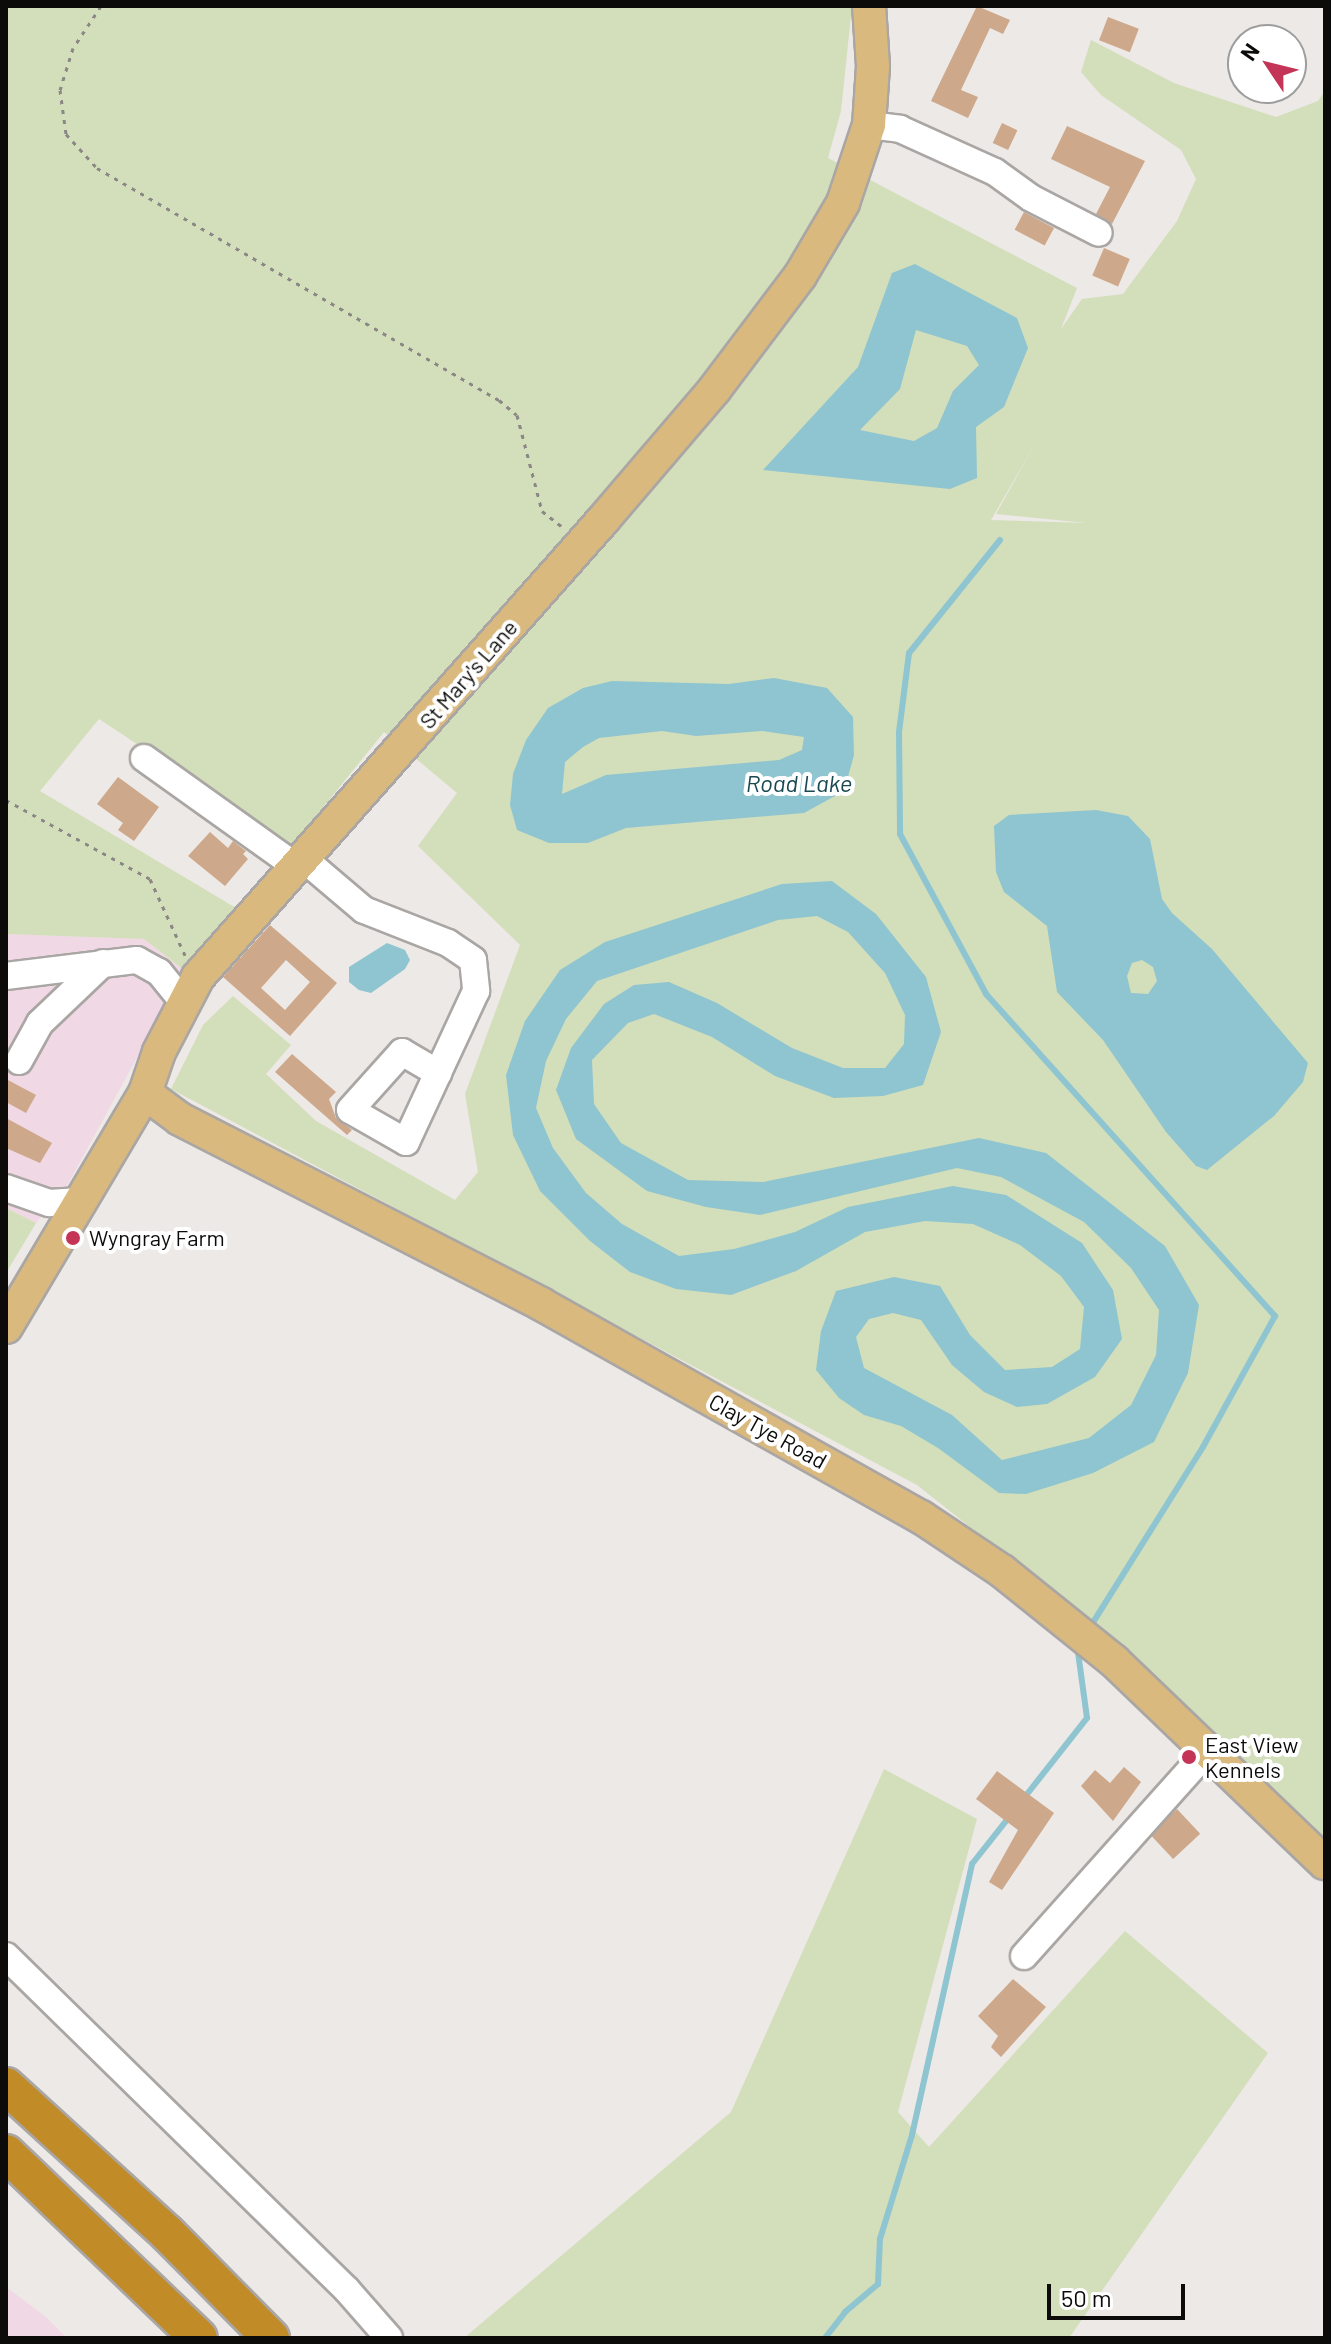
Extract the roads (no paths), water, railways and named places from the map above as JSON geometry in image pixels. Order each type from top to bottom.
[{"type":"highway","points":[[6,2086],[167,2233],[271,2338]]},
{"type":"highway","points":[[6,2153],[199,2338]]},
{"type":"main road","name":"St Mary's Lane","points":[[6,1327],[76,1201],[145,1093],[191,990],[714,390],[800,276],[843,203],[869,125],[873,66],[869,6]]},
{"type":"main road","name":"Clay Tye Road","points":[[145,1093],[180,1119],[541,1304],[921,1517],[1041,1602],[1114,1661],[1325,1863]]},
{"type":"lane","points":[[869,125],[900,129],[995,172],[1031,198],[1099,233]]},
{"type":"lane","points":[[144,758],[364,910],[448,943],[473,960],[476,991],[438,1073]]},
{"type":"lane","points":[[6,976],[137,960],[191,990]]},
{"type":"lane","points":[[19,1061],[40,1023],[103,963]]},
{"type":"lane","points":[[6,1188],[49,1203],[76,1201]]},
{"type":"lane","points":[[1024,1956],[1207,1751]]},
{"type":"lane","points":[[6,1956],[347,2290],[389,2338]]},
{"type":"water","points":[[915,264],[1017,318],[1028,348],[1004,407],[976,427],[977,478],[950,489],[763,470],[858,367],[892,273]],"holes":[[[916,330],[967,346],[979,365],[953,391],[937,428],[914,441],[860,430],[900,389]]]},
{"type":"water","name":"Road Lake","points":[[774,678],[827,688],[853,717],[854,755],[844,791],[804,813],[626,828],[588,843],[549,843],[517,830],[510,805],[513,774],[526,740],[548,708],[583,688],[612,681],[729,684]],"holes":[[[662,731],[696,736],[762,731],[804,737],[802,750],[779,760],[606,775],[562,794],[565,762],[599,738]]]},
{"type":"water","points":[[1096,810],[1128,816],[1150,839],[1162,899],[1172,913],[1212,949],[1308,1063],[1303,1082],[1274,1116],[1207,1170],[1196,1166],[1166,1132],[1103,1040],[1057,992],[1047,926],[1004,892],[996,872],[994,826],[1009,815]],"holes":[[[1142,960],[1153,967],[1157,981],[1148,994],[1131,993],[1127,976],[1132,963]]]},
{"type":"water","points":[[832,881],[876,914],[926,977],[941,1032],[923,1085],[883,1096],[834,1098],[775,1076],[712,1037],[654,1014],[628,1023],[592,1060],[594,1104],[621,1143],[688,1180],[763,1182],[979,1138],[1046,1153],[1165,1246],[1199,1305],[1188,1373],[1154,1442],[1093,1473],[1026,1494],[999,1493],[938,1448],[901,1426],[864,1415],[839,1398],[816,1370],[821,1331],[836,1291],[894,1277],[940,1286],[970,1335],[1005,1370],[1052,1367],[1080,1349],[1084,1307],[1061,1276],[1020,1245],[973,1224],[925,1221],[865,1232],[796,1271],[731,1295],[676,1289],[630,1272],[590,1241],[540,1191],[513,1135],[506,1075],[525,1021],[560,970],[605,942],[782,884]],"holes":[[[817,916],[848,932],[885,973],[905,1015],[904,1044],[885,1068],[843,1068],[792,1048],[717,1003],[669,982],[634,985],[604,1004],[571,1048],[556,1090],[576,1139],[647,1191],[706,1207],[760,1215],[957,1168],[1001,1177],[1084,1222],[1131,1268],[1159,1310],[1156,1355],[1131,1405],[1089,1438],[1002,1460],[952,1415],[864,1368],[856,1337],[869,1319],[893,1313],[921,1320],[952,1365],[984,1392],[1017,1407],[1047,1404],[1095,1377],[1122,1339],[1113,1290],[1082,1243],[1006,1195],[953,1186],[848,1207],[795,1232],[734,1249],[679,1256],[622,1224],[586,1193],[553,1148],[536,1108],[546,1061],[566,1019],[597,981],[778,920]]]},
{"type":"water","points":[[387,943],[405,950],[410,960],[405,969],[371,993],[359,990],[349,982],[349,967]]},
{"type":"waterway","points":[[1000,540],[909,653],[899,732],[900,834],[986,994],[1275,1316],[1203,1447],[1092,1624]]},
{"type":"waterway","points":[[1024,1798],[1087,1718],[1078,1652]]},
{"type":"waterway","points":[[825,2338],[845,2312],[878,2284],[880,2239],[912,2135],[972,1864],[1010,1816]]},
{"type":"place","name":"Wyngray Farm","points":[[73,1238]]},
{"type":"place","name":"East View Kennels","points":[[1189,1757]]}]
